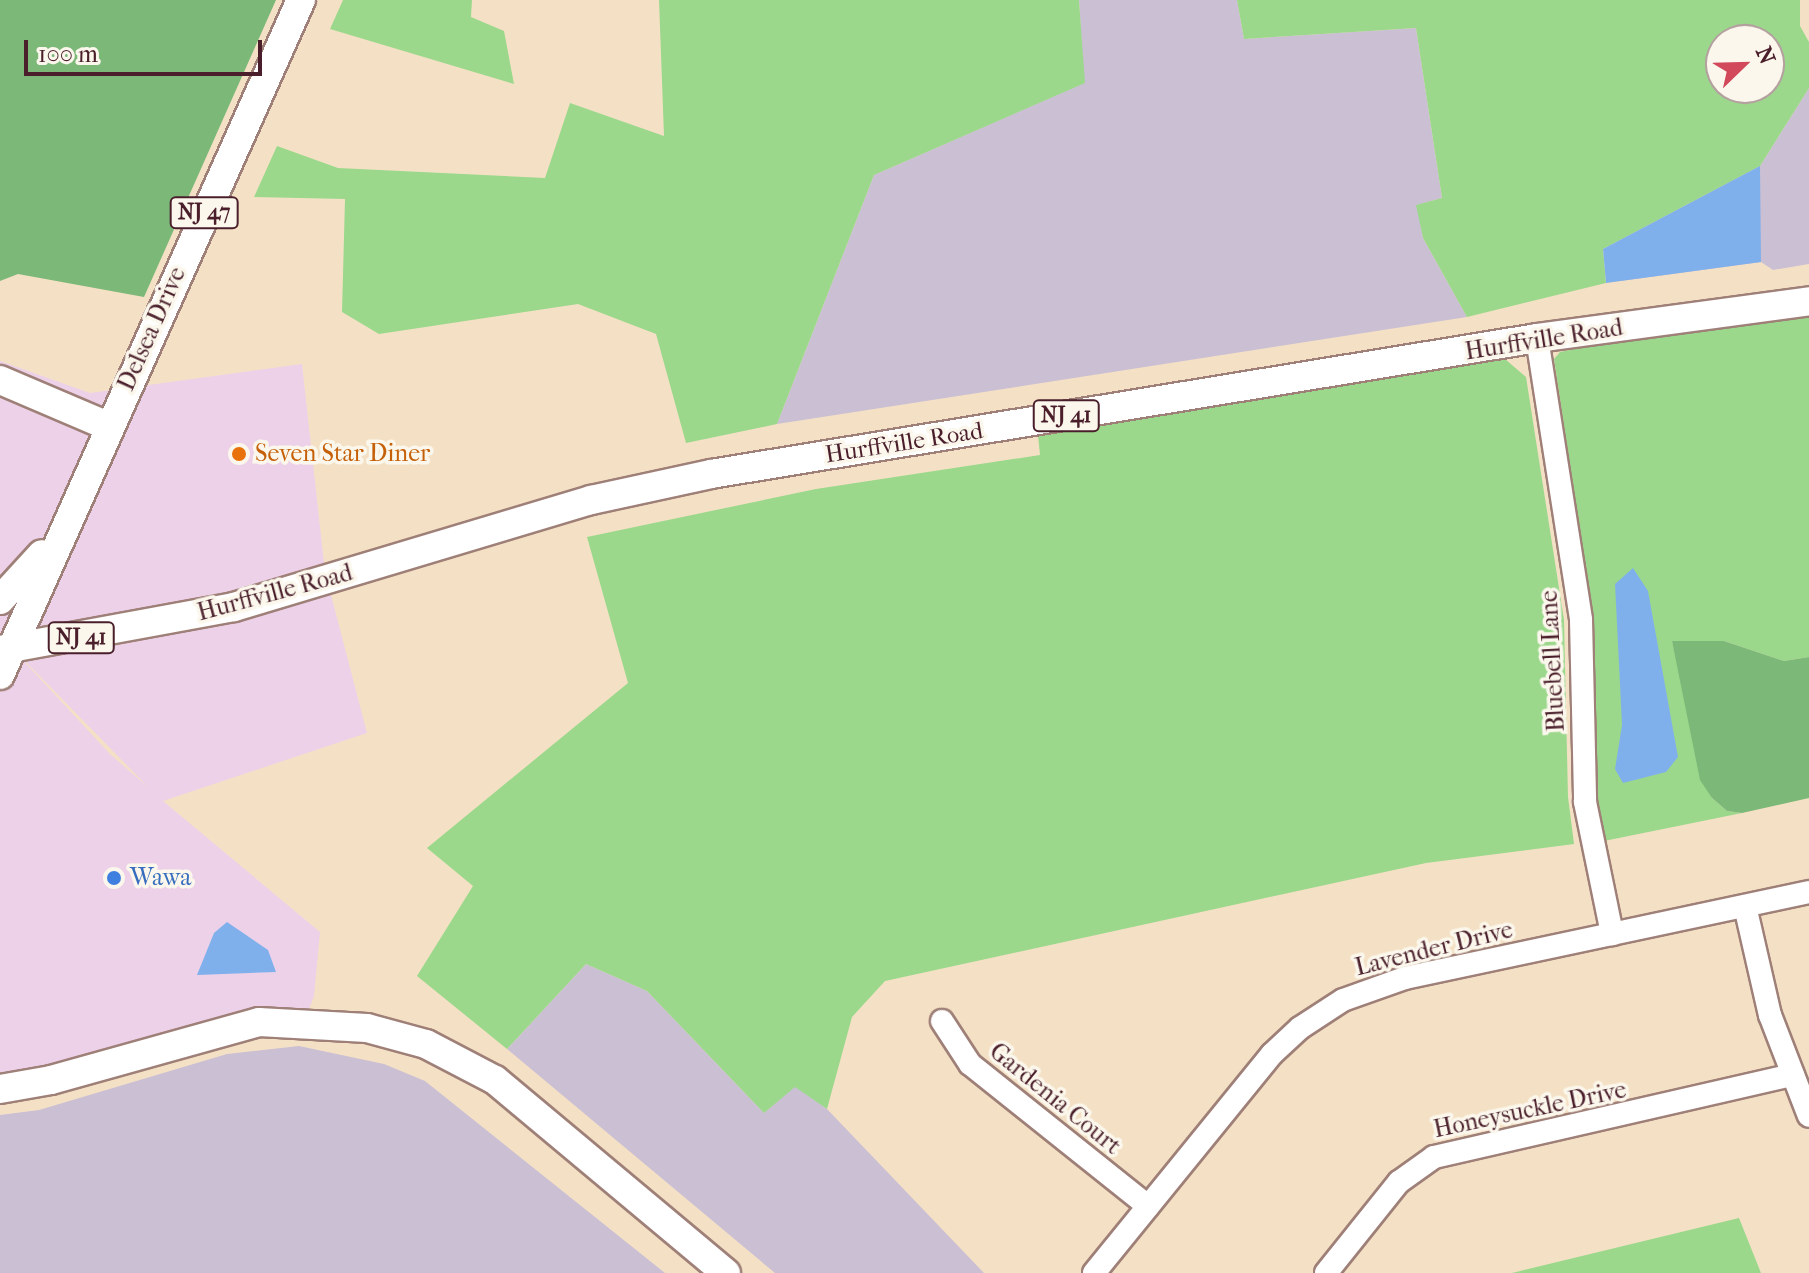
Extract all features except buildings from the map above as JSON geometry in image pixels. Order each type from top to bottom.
[{"type":"main road","name":"Delsea Drive","points":[[0,675],[6,649],[301,0]]},
{"type":"main road","name":"Hurffville Road","points":[[6,649],[234,607],[591,500],[696,477],[1537,338],[1809,301]]},
{"type":"main road","points":[[0,380],[108,426]]},
{"type":"main road","name":"NJ 47","points":[[0,600],[59,535]]},
{"type":"main road","points":[[0,1089],[259,1022],[305,1020],[367,1028],[426,1044],[495,1080],[726,1273]]},
{"type":"street","name":"Bluebell Lane","points":[[1537,338],[1581,613],[1585,802],[1612,934]]},
{"type":"street","name":"Lavender Drive","points":[[1094,1273],[1278,1048],[1328,1008],[1388,983],[1809,892]]},
{"type":"street","points":[[1745,906],[1770,1015],[1809,1116]]},
{"type":"street","name":"Gardenia Court","points":[[942,1021],[970,1064],[1148,1206]]},
{"type":"street","name":"Honeysuckle Drive","points":[[1326,1273],[1404,1177],[1428,1159],[1793,1075]]},
{"type":"shaded area","points":[[1079,0],[1237,0],[1244,39],[1416,28],[1442,198],[1417,205],[1423,238],[1467,317],[777,424],[874,175],[1084,83]]},
{"type":"shaded area","points":[[1809,88],[1809,264],[1773,270],[1761,262],[1620,281],[1609,246],[1760,166]]},
{"type":"shaded area","points":[[0,361],[90,393],[302,364],[325,572],[367,733],[163,801],[320,932],[314,996],[305,1020],[0,1088]],"holes":[[[22,658],[148,787],[110,754]]]},
{"type":"shaded area","points":[[586,964],[647,991],[764,1113],[795,1086],[827,1109],[984,1273],[775,1273],[507,1049]]},
{"type":"shaded area","points":[[299,1046],[384,1064],[425,1081],[665,1273],[0,1273],[0,1115],[39,1110],[227,1054]]},
{"type":"green space","points":[[0,0],[276,0],[144,297],[18,274],[0,281]]},
{"type":"green space","points":[[343,0],[472,0],[471,17],[504,31],[514,84],[330,29]]},
{"type":"green space","points":[[659,0],[1079,0],[1085,83],[874,175],[777,424],[686,443],[656,334],[578,304],[379,334],[342,312],[345,199],[254,197],[277,146],[338,168],[545,178],[570,103],[664,136]]},
{"type":"green space","points":[[1237,0],[1800,0],[1800,26],[1809,42],[1809,88],[1760,166],[1603,249],[1606,283],[1467,317],[1423,238],[1416,205],[1442,198],[1416,28],[1244,39]]},
{"type":"green space","points":[[1809,314],[1809,657],[1784,661],[1724,641],[1672,641],[1712,798],[1727,811],[1742,813],[1604,841],[1596,797],[1594,626],[1554,359],[1560,352],[1599,344]]},
{"type":"green space","points":[[1505,359],[1526,377],[1564,620],[1568,797],[1574,844],[1426,863],[885,981],[852,1017],[827,1109],[795,1087],[764,1113],[647,991],[586,964],[507,1049],[417,976],[473,886],[427,848],[628,683],[587,537],[816,489],[1040,455],[1038,435]]},
{"type":"green space","points":[[1672,641],[1724,641],[1784,661],[1809,657],[1809,798],[1742,813],[1727,811],[1712,798],[1700,780]]},
{"type":"green space","points":[[1739,1218],[1761,1273],[1512,1273]]},
{"type":"water","points":[[1760,166],[1761,262],[1606,283],[1603,249]]},
{"type":"water","points":[[1633,568],[1648,591],[1678,757],[1666,772],[1623,783],[1615,769],[1622,725],[1615,584]]},
{"type":"water","points":[[227,922],[268,950],[276,972],[197,975],[214,933]]},
{"type":"place","name":"Seven Star Diner","points":[[239,454]]},
{"type":"place","name":"Wawa","points":[[114,878]]}]
